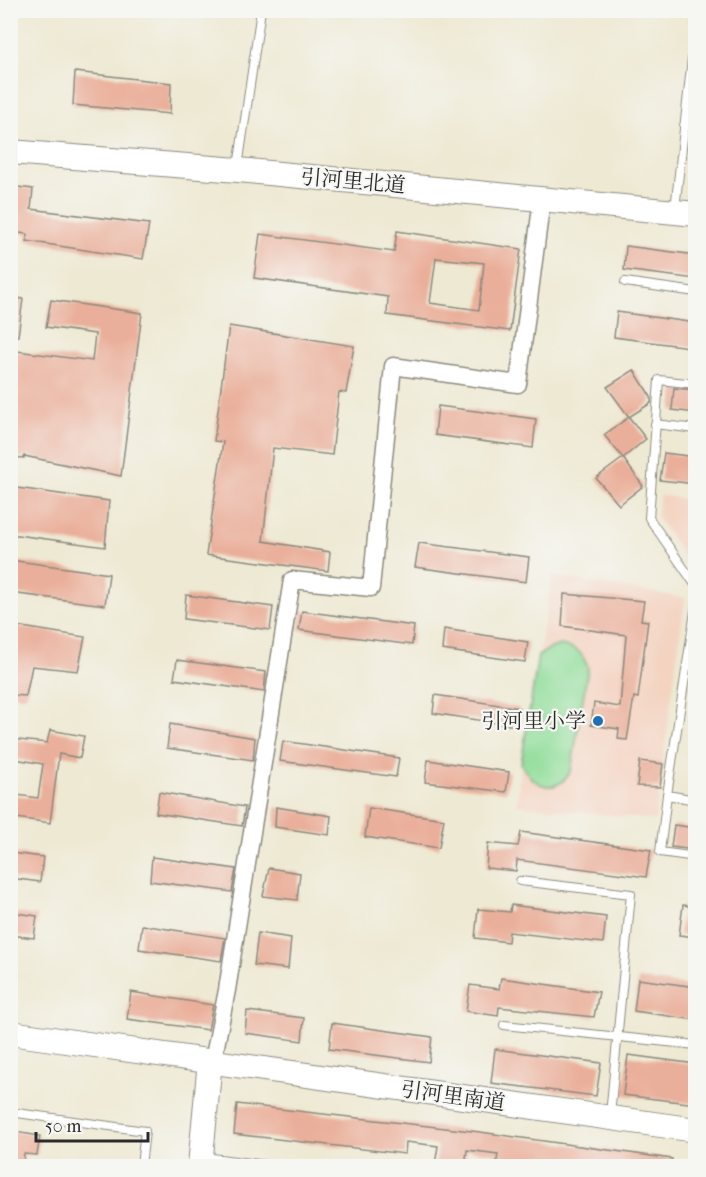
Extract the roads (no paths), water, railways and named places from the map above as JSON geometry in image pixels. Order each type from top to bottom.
[{"type":"street","name":"引河里北道","points":[[10,152],[238,170],[685,213]]},
{"type":"street","points":[[203,1162],[213,1061],[229,978],[292,580],[371,588],[393,366],[518,384],[542,199]]},
{"type":"street","name":"引河里南道","points":[[10,1033],[696,1130]]},
{"type":"lane","points":[[238,170],[261,10]]},
{"type":"lane","points":[[685,213],[684,126],[696,23]]},
{"type":"lane","points":[[684,126],[696,127]]},
{"type":"lane","points":[[625,282],[696,292]]},
{"type":"lane","points":[[696,384],[659,380],[649,518],[696,586]]},
{"type":"lane","points":[[655,424],[696,429]]},
{"type":"lane","points":[[696,605],[691,665],[667,795],[660,852],[696,857]]},
{"type":"lane","points":[[667,795],[696,800]]},
{"type":"lane","points":[[520,881],[631,894],[610,1118]]},
{"type":"lane","points":[[504,1025],[696,1045]]},
{"type":"lane","points":[[10,1112],[145,1131],[141,1167]]},
{"type":"lane","points":[[203,1162],[274,1167]]},
{"type":"place","name":"引河里小学","points":[[598,721]]}]
